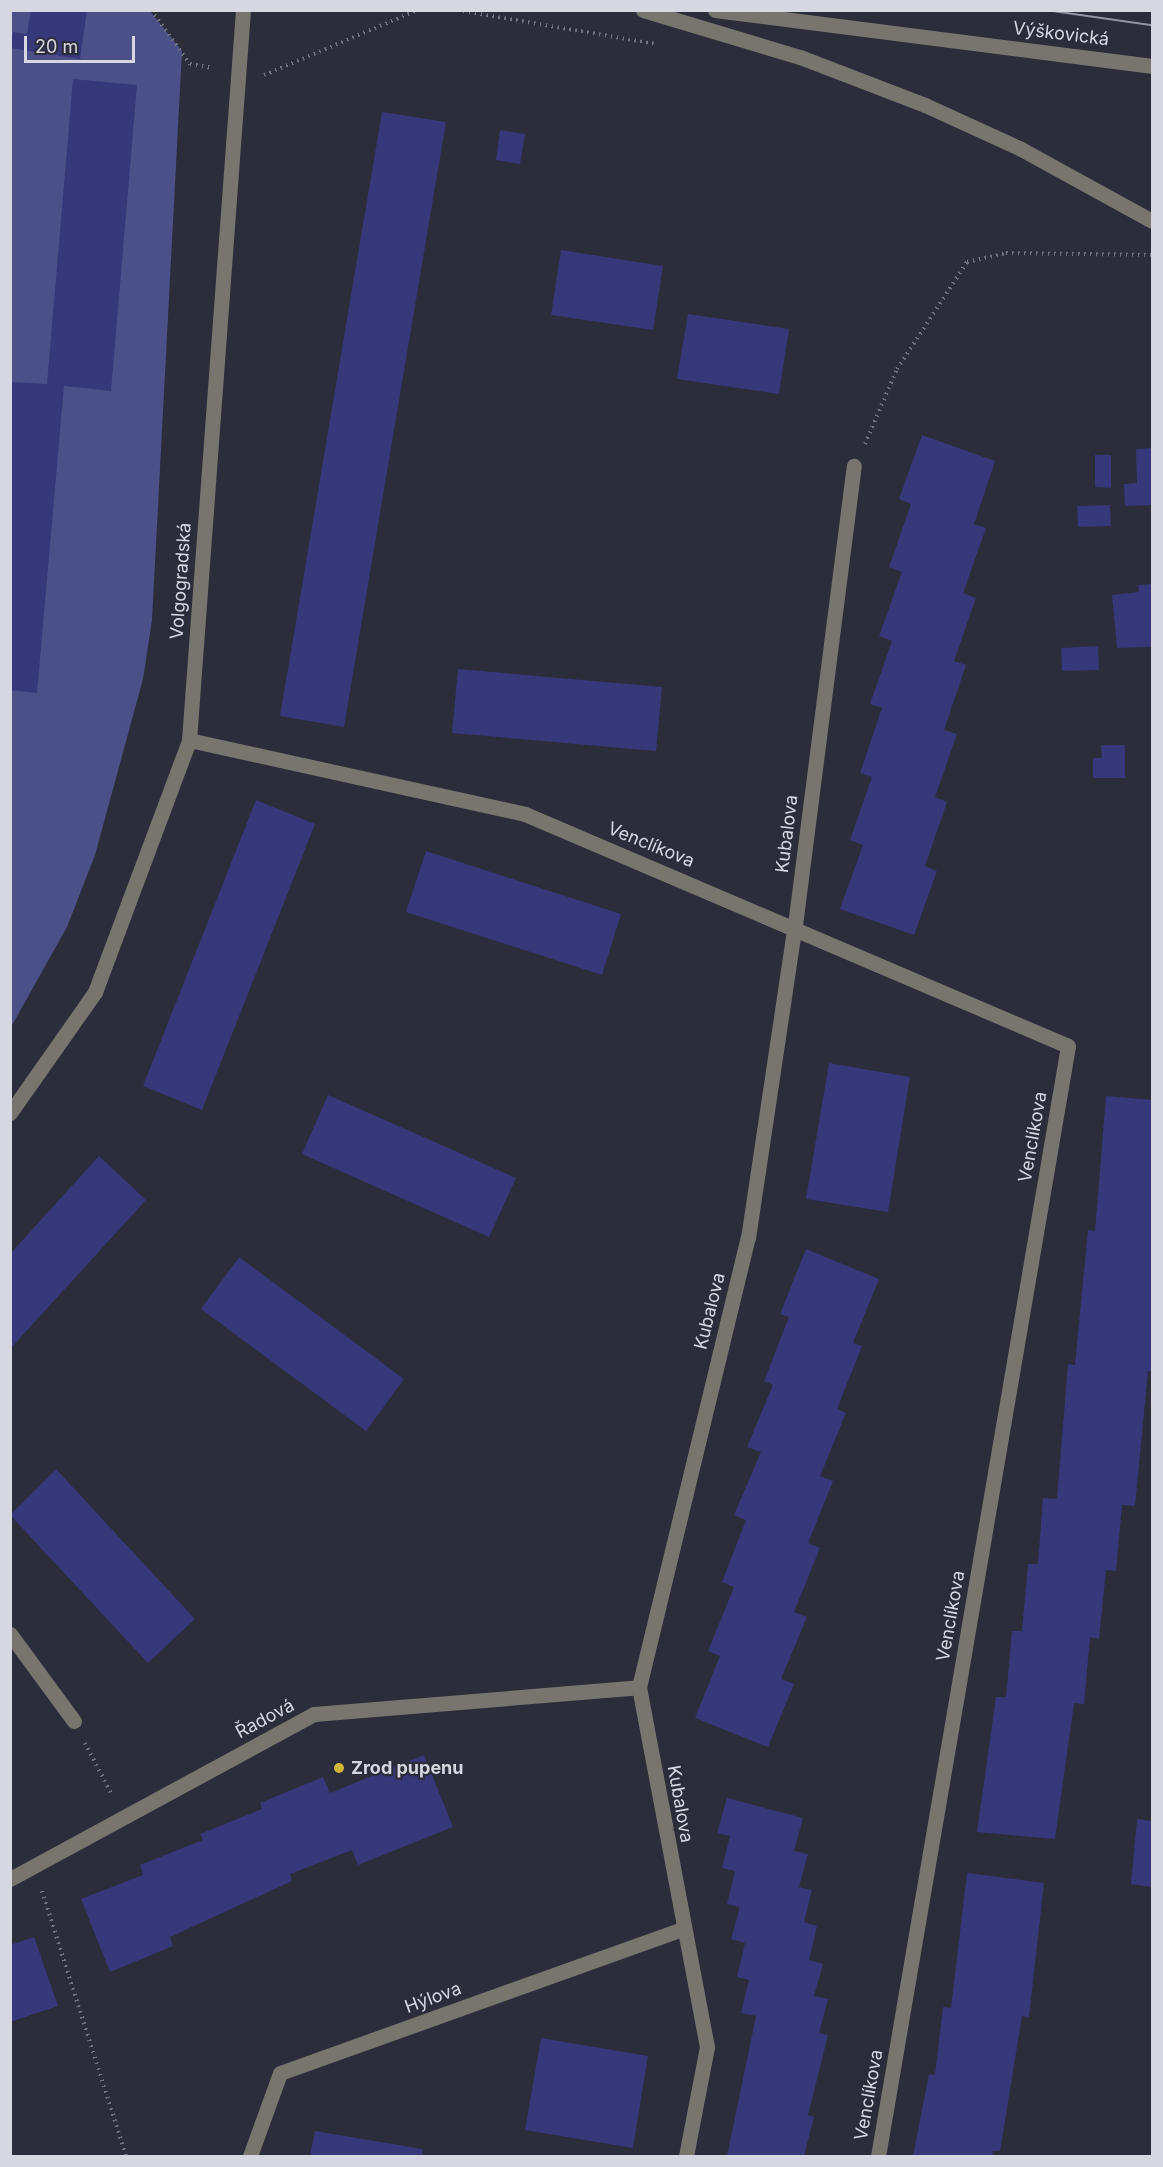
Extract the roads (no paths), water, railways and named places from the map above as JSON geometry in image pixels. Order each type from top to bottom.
[{"type":"street","name":"Volgogradská","points":[[10,1113],[95,992],[189,740],[243,10]]},
{"type":"street","points":[[643,10],[800,57],[925,105],[1022,149],[1152,221]]},
{"type":"street","name":"Výškovická","points":[[715,10],[1150,65]]},
{"type":"street","name":"Kubalova","points":[[686,2157],[707,2047],[639,1688],[748,1238],[795,925],[854,466]]},
{"type":"street","name":"Venclíkova","points":[[189,740],[525,814],[795,925],[1068,1046],[878,2157]]},
{"type":"street","points":[[10,1634],[74,1721]]},
{"type":"street","name":"Řadová","points":[[10,1879],[314,1714],[639,1688]]},
{"type":"street","name":"Hýlova","points":[[250,2157],[280,2073],[683,1929]]},
{"type":"tram line","points":[[1046,10],[1152,25]]},
{"type":"place","name":"Zrod pupenu","points":[[339,1768]]}]
